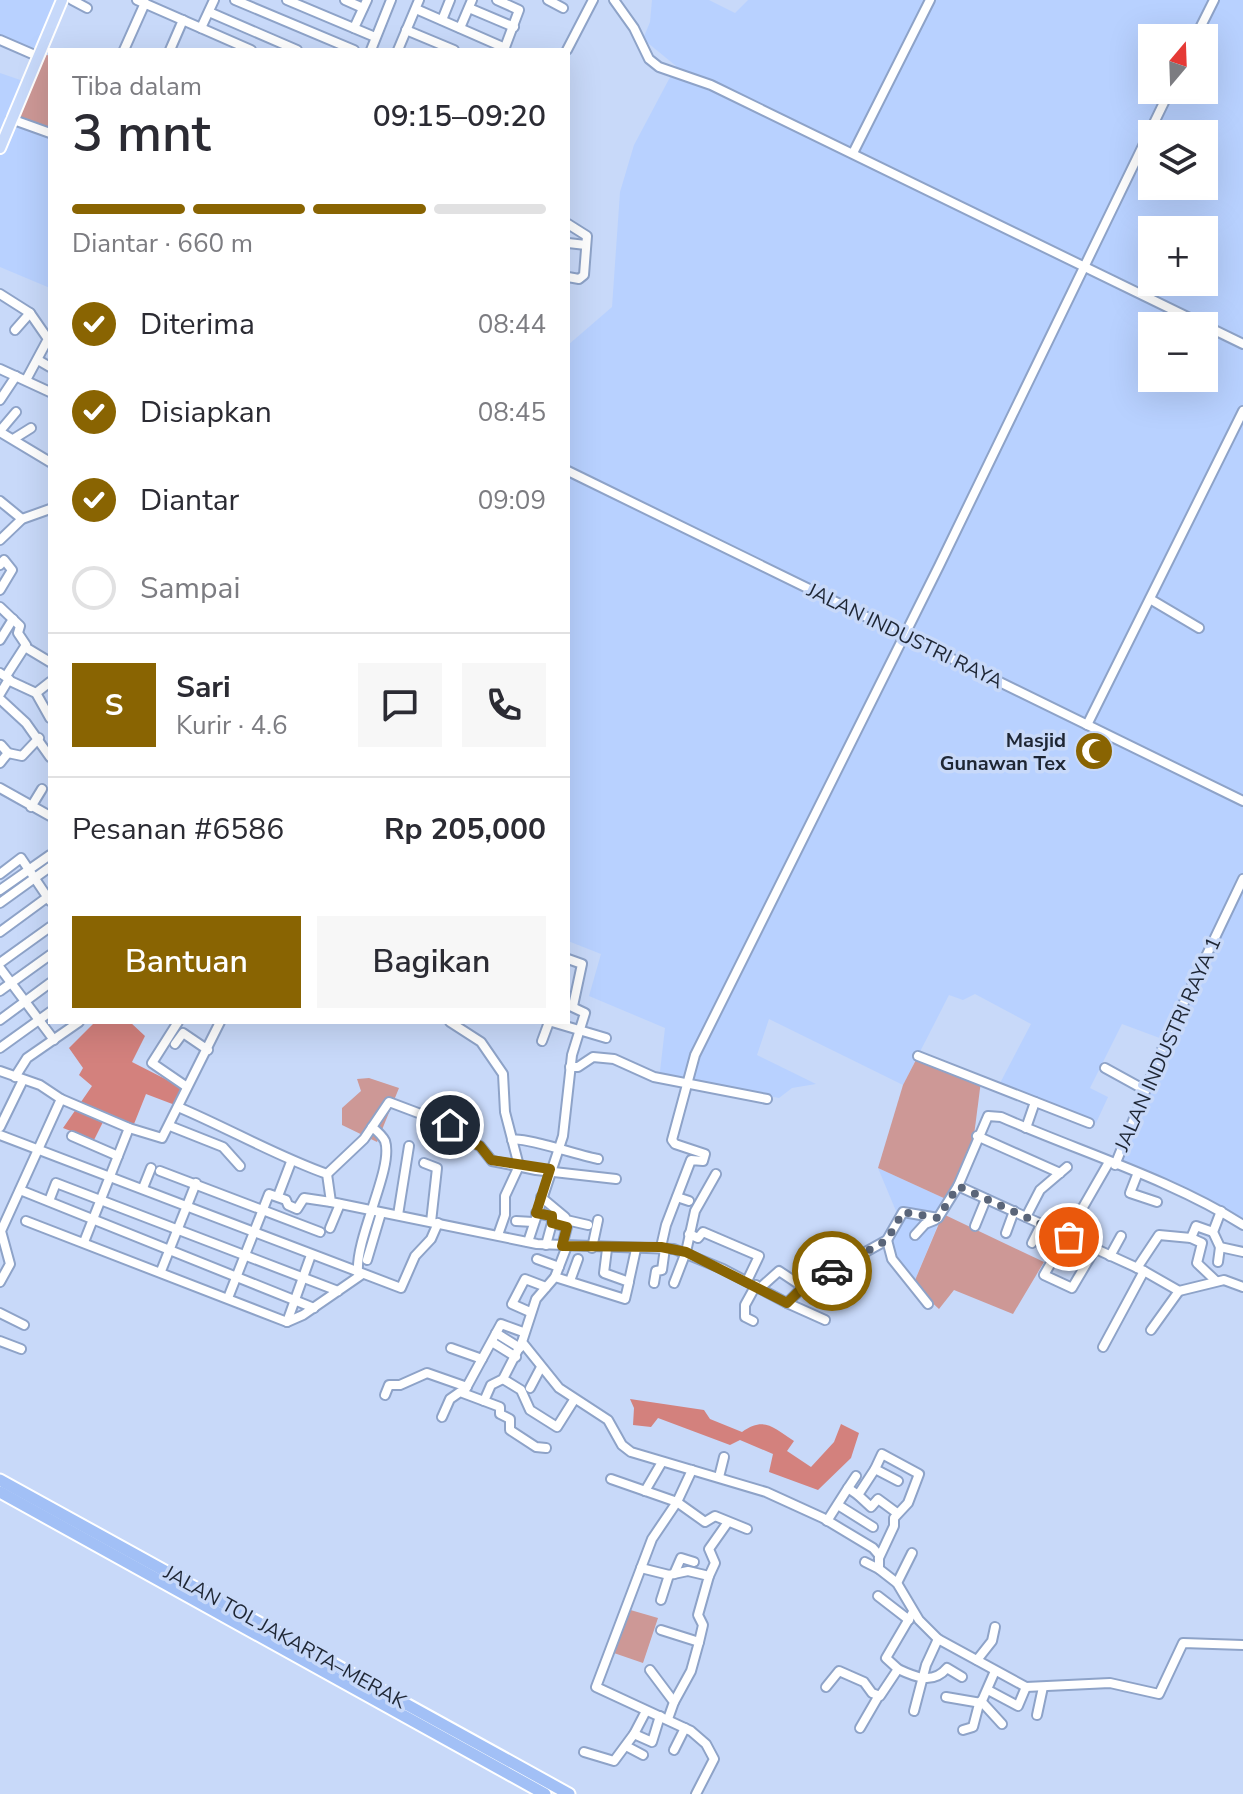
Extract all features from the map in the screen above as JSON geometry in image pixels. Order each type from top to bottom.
[{"type":"highway","name":"JALAN TOL JAKARTA–MERAK","points":[[0,1480],[569,1794]]},
{"type":"highway","name":"JALAN TOL JAKARTA–MERAK","points":[[0,1492],[545,1794]]},
{"type":"main road","points":[[0,148],[62,0]]},
{"type":"street","points":[[72,0],[87,8]]},
{"type":"street","points":[[201,28],[214,0]]},
{"type":"street","points":[[235,0],[349,48]]},
{"type":"street","points":[[287,0],[375,37]]},
{"type":"street","points":[[345,0],[365,4],[354,28]]},
{"type":"street","points":[[372,48],[391,0]]},
{"type":"street","points":[[442,20],[450,0]]},
{"type":"street","points":[[497,0],[519,10]]},
{"type":"street","points":[[504,48],[522,0]]},
{"type":"street","points":[[548,0],[563,8]]},
{"type":"street","points":[[568,48],[593,0]]},
{"type":"street","points":[[614,0],[634,28],[643,51],[659,67],[711,85],[1243,344]]},
{"type":"street","points":[[853,153],[930,0]]},
{"type":"street","points":[[1202,24],[1214,0]]},
{"type":"street","points":[[125,48],[141,2],[247,48]]},
{"type":"street","points":[[399,48],[417,4],[442,20],[502,48]]},
{"type":"street","points":[[460,28],[470,4],[514,27]]},
{"type":"street","points":[[209,12],[292,48]]},
{"type":"street","points":[[171,48],[183,20]]},
{"type":"street","points":[[406,30],[432,46]]},
{"type":"street","points":[[253,48],[261,34]]},
{"type":"street","points":[[0,40],[37,56]]},
{"type":"street","points":[[654,1283],[656,1271],[662,1270],[663,1248],[691,1160],[703,1161],[705,1154],[673,1142],[686,1082],[705,1034],[904,636],[1163,104]]},
{"type":"street","points":[[11,119],[48,132]]},
{"type":"street","points":[[570,226],[587,234],[584,275],[579,279],[570,277]]},
{"type":"street","points":[[570,243],[586,245]]},
{"type":"street","points":[[0,294],[30,313],[48,339],[26,380]]},
{"type":"street","points":[[15,330],[30,313]]},
{"type":"street","points":[[38,360],[48,366]]},
{"type":"street","points":[[0,369],[48,391]]},
{"type":"street","points":[[0,400],[16,376]]},
{"type":"street","points":[[1087,725],[1243,411]]},
{"type":"street","points":[[16,412],[0,431],[48,461]]},
{"type":"street","points":[[15,438],[31,428]]},
{"type":"street","name":"JALAN INDUSTRI RAYA","points":[[570,472],[1243,801]]},
{"type":"street","points":[[0,501],[22,519]]},
{"type":"street","points":[[0,540],[22,519],[48,510]]},
{"type":"street","points":[[0,524],[9,531]]},
{"type":"street","points":[[0,565],[4,560],[12,570],[0,590]]},
{"type":"street","points":[[1150,599],[1199,628]]},
{"type":"street","points":[[0,607],[20,626],[18,633],[25,647],[48,661]]},
{"type":"street","points":[[0,640],[13,619]]},
{"type":"street","points":[[1,745],[8,753],[22,756],[44,742],[0,696],[5,676],[25,647]]},
{"type":"street","points":[[5,676],[36,693],[48,712]]},
{"type":"street","points":[[36,693],[48,684]]},
{"type":"street","points":[[0,763],[8,753]]},
{"type":"street","points":[[0,788],[48,815]]},
{"type":"street","points":[[31,807],[42,789]]},
{"type":"street","points":[[0,890],[48,856]]},
{"type":"street","points":[[0,874],[20,858],[48,897]]},
{"type":"street","points":[[0,903],[48,868]]},
{"type":"street","name":"JALAN INDUSTRI RAYA 1","points":[[1095,1249],[1073,1286],[1067,1289],[1043,1274],[1112,1164],[1243,879]]},
{"type":"street","points":[[0,932],[48,899]]},
{"type":"street","points":[[48,929],[0,966],[54,1040]]},
{"type":"street","points":[[0,991],[48,956]]},
{"type":"street","points":[[528,1242],[564,1132],[570,1067],[584,1011],[570,1006],[572,989],[582,964],[570,960]]},
{"type":"street","points":[[0,1020],[48,985]]},
{"type":"street","points":[[0,1048],[48,1014]]},
{"type":"street","points":[[0,1127],[27,1058],[76,1024]]},
{"type":"street","points":[[177,1024],[152,1063],[187,1087]]},
{"type":"street","points":[[0,1071],[40,1085],[61,1099],[158,1138],[164,1136],[170,1126],[219,1024]]},
{"type":"street","points":[[453,1024],[481,1042],[503,1074],[505,1112],[519,1166],[505,1196],[505,1215],[498,1235]]},
{"type":"street","points":[[542,1041],[550,1024]]},
{"type":"street","points":[[558,1024],[606,1038]]},
{"type":"street","points":[[175,1044],[183,1033],[208,1050]]},
{"type":"street","points":[[570,1067],[598,1056],[624,1061],[654,1077],[767,1099]]},
{"type":"street","points":[[918,1056],[1089,1123]]},
{"type":"street","points":[[1105,1068],[1145,1090]]},
{"type":"street","points":[[0,1282],[10,1264],[1,1233],[4,1213],[20,1190],[61,1099]]},
{"type":"street","points":[[327,1174],[372,1127],[389,1102],[451,1126],[453,1135],[480,1146],[491,1160],[616,1179]]},
{"type":"street","points":[[1026,1128],[1035,1102]]},
{"type":"street","points":[[178,1107],[268,1147],[291,1162],[327,1174]]},
{"type":"street","points":[[915,1235],[925,1224],[936,1219],[958,1186],[988,1116],[1026,1128],[1112,1164],[1221,1211],[1243,1225]]},
{"type":"street","points":[[170,1126],[223,1147],[240,1166]]},
{"type":"street","points":[[359,1274],[356,1258],[378,1192],[385,1148],[382,1136],[372,1127]]},
{"type":"street","points":[[84,1242],[129,1128]]},
{"type":"street","points":[[0,1135],[401,1288],[415,1256],[431,1239],[437,1168],[424,1163]]},
{"type":"street","points":[[72,1136],[118,1156]]},
{"type":"street","points":[[977,1136],[1064,1170],[1036,1196],[1026,1217]]},
{"type":"street","points":[[512,1140],[522,1138],[557,1151],[598,1159]]},
{"type":"street","points":[[398,1215],[409,1146]]},
{"type":"street","points":[[278,1196],[291,1162]]},
{"type":"street","points":[[143,1188],[155,1169],[325,1230],[335,1203],[327,1174]]},
{"type":"street","points":[[674,1283],[686,1252],[695,1211],[716,1174]]},
{"type":"street","points":[[1137,1175],[1130,1193],[1157,1202]]},
{"type":"street","points":[[49,1201],[56,1183],[338,1291]]},
{"type":"street","points":[[161,1271],[196,1183]]},
{"type":"street","points":[[958,1186],[1140,1269],[1179,1291]]},
{"type":"street","points":[[20,1190],[314,1308]]},
{"type":"street","points":[[228,1298],[269,1194],[278,1196],[297,1209],[304,1198],[546,1245],[607,1249],[663,1248],[686,1252],[825,1320]]},
{"type":"street","points":[[541,1197],[567,1219]]},
{"type":"street","points":[[677,1197],[689,1201]]},
{"type":"street","points":[[975,1226],[986,1199]]},
{"type":"street","points":[[1006,1233],[1014,1211]]},
{"type":"street","points":[[1213,1232],[1221,1211]]},
{"type":"street","points":[[787,1303],[803,1287],[887,1240],[903,1212],[936,1219]]},
{"type":"street","points":[[367,1260],[381,1213]]},
{"type":"street","points":[[546,1245],[552,1219]]},
{"type":"street","points":[[484,1401],[491,1385],[503,1379],[520,1345],[530,1312],[559,1267],[567,1227],[552,1219]]},
{"type":"street","points":[[516,1221],[567,1219],[588,1225]]},
{"type":"street","points":[[592,1248],[598,1220]]},
{"type":"street","points":[[26,1221],[287,1322],[314,1308],[359,1274]]},
{"type":"street","points":[[1032,1243],[1042,1223]]},
{"type":"street","points":[[1191,1238],[1196,1226],[1213,1232],[1220,1247],[1218,1262]]},
{"type":"street","points":[[689,1234],[698,1238],[703,1232],[759,1256],[755,1285],[745,1305],[745,1317],[753,1321]]},
{"type":"street","points":[[1103,1347],[1159,1235],[1191,1238],[1202,1243],[1197,1263],[1216,1281]]},
{"type":"street","points":[[1110,1256],[1121,1236]]},
{"type":"street","points":[[887,1240],[892,1259],[928,1304]]},
{"type":"street","points":[[1220,1247],[1243,1252]]},
{"type":"street","points":[[607,1249],[604,1273],[629,1281]]},
{"type":"street","points":[[555,1277],[624,1299],[636,1249]]},
{"type":"street","points":[[287,1322],[311,1255]]},
{"type":"street","points":[[537,1259],[559,1267]]},
{"type":"street","points":[[570,1281],[578,1259]]},
{"type":"street","points":[[755,1285],[779,1271],[803,1287]]},
{"type":"street","points":[[530,1312],[512,1304],[525,1279],[546,1287]]},
{"type":"street","points":[[1151,1330],[1179,1291],[1216,1281],[1228,1281],[1243,1287]]},
{"type":"street","points":[[0,1313],[24,1325]]},
{"type":"street","points":[[442,1417],[451,1397],[466,1390],[501,1324],[540,1369],[573,1399],[608,1420],[622,1445],[662,1462],[766,1492],[841,1529],[873,1548],[879,1558]]},
{"type":"street","points":[[494,1338],[520,1345]]},
{"type":"street","points":[[0,1341],[21,1349]]},
{"type":"street","points":[[451,1348],[482,1359]]},
{"type":"street","points":[[530,1388],[540,1369]]},
{"type":"street","points":[[385,1395],[389,1385],[400,1385],[427,1373],[500,1407],[500,1414],[510,1419],[510,1430],[520,1435],[522,1440],[546,1448]]},
{"type":"street","points":[[503,1379],[521,1390],[521,1396],[529,1402],[529,1410],[557,1427],[573,1399]]},
{"type":"street","points":[[858,1495],[875,1469],[878,1452],[919,1474],[908,1503],[897,1513],[879,1558],[879,1569]]},
{"type":"street","points":[[719,1477],[724,1457]]},
{"type":"street","points":[[645,1491],[662,1462]]},
{"type":"street","points":[[875,1469],[898,1481]]},
{"type":"street","points":[[692,1470],[677,1502],[652,1539],[596,1687],[685,1728],[706,1744],[714,1759],[696,1794]]},
{"type":"street","points":[[827,1521],[856,1476]]},
{"type":"street","points":[[611,1479],[677,1502],[706,1522],[714,1516],[747,1529]]},
{"type":"street","points":[[848,1488],[871,1507],[878,1499],[897,1513]]},
{"type":"street","points":[[838,1505],[873,1527]]},
{"type":"street","points":[[841,1529],[851,1514]]},
{"type":"street","points":[[634,1734],[652,1742],[691,1671],[703,1624],[698,1614],[715,1563],[709,1549],[728,1522]]},
{"type":"street","points":[[897,1583],[912,1553]]},
{"type":"street","points":[[661,1600],[681,1558],[694,1562]]},
{"type":"street","points":[[865,1562],[897,1583],[911,1616]]},
{"type":"street","points":[[641,1568],[671,1574],[688,1571],[709,1576]]},
{"type":"street","points":[[878,1596],[911,1616],[938,1639],[1026,1687],[1110,1683],[1161,1694],[1183,1643],[1243,1645]]},
{"type":"street","points":[[911,1616],[886,1658],[898,1669],[921,1680],[939,1675],[947,1668],[962,1677]]},
{"type":"street","points":[[977,1660],[992,1641],[995,1627]]},
{"type":"street","points":[[661,1630],[699,1642]]},
{"type":"street","points":[[914,1711],[921,1680],[938,1639]]},
{"type":"street","points":[[860,1728],[898,1669]]},
{"type":"street","points":[[650,1670],[674,1702]]},
{"type":"street","points":[[826,1687],[839,1671],[864,1682],[878,1697]]},
{"type":"street","points":[[963,1730],[973,1727],[980,1702],[995,1671]]},
{"type":"street","points":[[988,1690],[1018,1706],[1026,1687]]},
{"type":"street","points":[[1037,1715],[1043,1687]]},
{"type":"street","points":[[946,1697],[980,1702],[1002,1724]]},
{"type":"street","points":[[584,1752],[612,1762],[634,1734],[646,1711]]},
{"type":"street","points":[[674,1750],[685,1728]]},
{"type":"street","points":[[626,1746],[643,1755]]},
{"type":"shaded area","points":[[0,0],[56,0],[35,51],[0,38]]},
{"type":"shaded area","points":[[652,0],[709,0],[735,13],[748,0],[1243,0],[1243,1221],[1116,1161],[1165,1040],[1122,1024],[1090,1088],[1108,1097],[1096,1123],[999,1085],[1031,1024],[975,994],[963,1000],[949,995],[903,1085],[769,1019],[757,1055],[816,1084],[792,1088],[779,1098],[686,1080],[659,1080],[665,1028],[589,996],[601,954],[570,942],[570,343],[612,307],[620,192],[634,145],[676,66],[643,39],[650,22]]},
{"type":"shaded area","points":[[35,51],[48,55],[48,134],[17,122],[32,85],[23,79]]},
{"type":"shaded area","points":[[0,73],[32,84],[48,129],[48,287],[0,267]]},
{"type":"shaded area","points":[[93,1024],[132,1024],[145,1036],[132,1062],[181,1087],[175,1105],[146,1094],[134,1124],[107,1114],[94,1140],[63,1128],[92,1086],[79,1075],[83,1068],[69,1048]]},
{"type":"shaded area","points":[[918,1056],[981,1081],[972,1151],[948,1200],[878,1168],[903,1085]]},
{"type":"shaded area","points":[[369,1078],[399,1088],[377,1142],[342,1125],[342,1108],[361,1091],[357,1079]]},
{"type":"shaded area","points":[[878,1168],[948,1200],[913,1285],[897,1275],[890,1263],[896,1211]]},
{"type":"shaded area","points":[[943,1214],[1044,1262],[1013,1314],[954,1290],[939,1309],[913,1285]]},
{"type":"shaded area","points":[[630,1399],[704,1410],[710,1419],[742,1432],[757,1425],[769,1426],[794,1441],[787,1451],[811,1467],[834,1442],[841,1424],[859,1433],[851,1458],[818,1490],[769,1472],[773,1454],[740,1440],[730,1445],[658,1418],[651,1427],[633,1425],[634,1408]]},
{"type":"shaded area","points":[[627,1609],[658,1618],[643,1663],[611,1652]]},
{"type":"way so far","points":[[832,1271],[887,1240],[903,1212],[938,1218],[958,1186],[1069,1237]]},
{"type":"place","name":"Masjid Gunawan Tex","points":[[1094,751]]},
{"type":"route","points":[[450,1125],[453,1135],[480,1146],[491,1160],[536,1170],[550,1169],[536,1213],[552,1216],[552,1223],[567,1227],[562,1246],[607,1249],[661,1247],[686,1252],[787,1303],[803,1287],[832,1271]]}]
